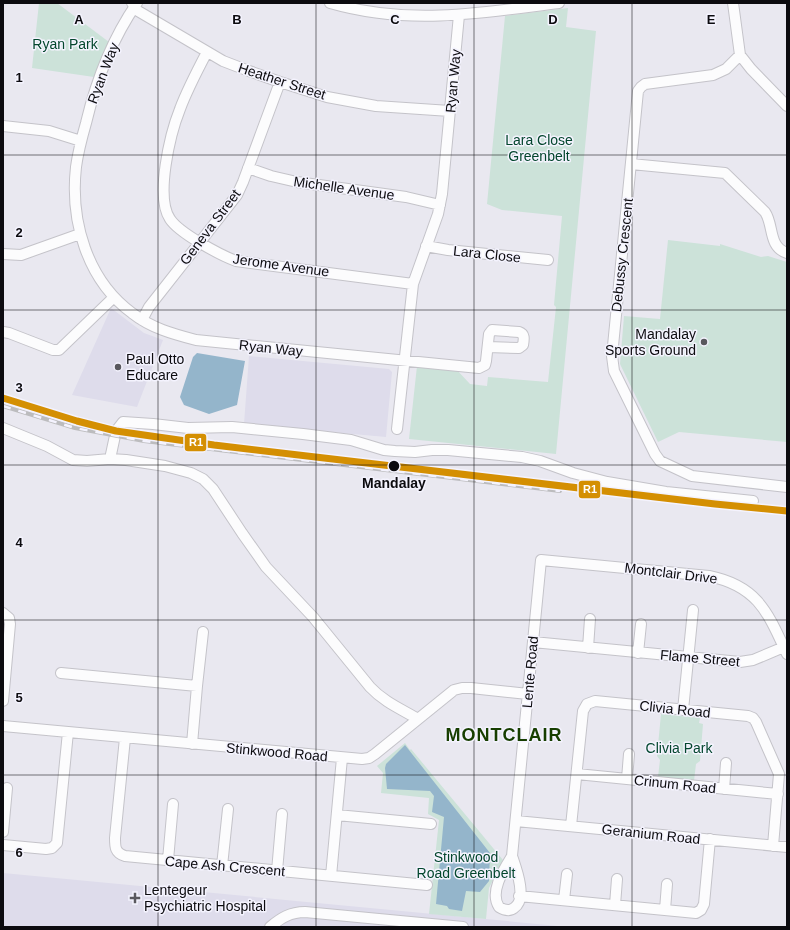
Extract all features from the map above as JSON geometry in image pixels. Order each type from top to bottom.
[{"type":"street","points":[[330,3],[357,10],[397,16],[418,17],[459,15],[554,3]]},
{"type":"street","points":[[733,3],[740,55],[751,69],[786,102]]},
{"type":"street","name":"Ryan Way","points":[[135,4],[118,35],[98,81],[81,141],[75,179],[75,206],[80,234],[86,253],[96,273],[114,297],[142,320],[161,330],[196,340],[404,361],[413,284],[440,205],[459,15]]},
{"type":"street","name":"Heather Street","points":[[135,4],[138,11],[223,61],[249,72],[327,97],[376,106],[450,111]]},
{"type":"street","name":"Jerome Avenue","points":[[207,52],[176,120],[165,170],[164,202],[169,218],[174,226],[227,258],[236,261],[413,284]]},
{"type":"street","name":"Debussy Crescent","points":[[740,55],[726,69],[713,75],[645,84],[641,87],[637,94],[612,364],[655,454],[660,461],[692,476],[787,487]]},
{"type":"street","name":"Geneva Street","points":[[142,320],[149,307],[237,195],[280,82]]},
{"type":"street","points":[[3,126],[42,130],[81,141]]},
{"type":"street","points":[[631,164],[725,173],[765,212],[769,219],[775,245],[787,253]]},
{"type":"street","name":"Michelle Avenue","points":[[248,168],[270,176],[297,182],[406,197],[440,205]]},
{"type":"street","points":[[3,254],[25,254],[80,234]]},
{"type":"street","name":"Lara Close","points":[[426,246],[448,250],[548,260]]},
{"type":"street","points":[[3,332],[53,350],[59,350],[114,297]]},
{"type":"street","points":[[397,429],[404,361],[479,368],[485,365],[488,346]]},
{"type":"street","points":[[110,459],[116,431],[123,422],[188,428],[232,427],[351,440],[384,450],[415,452],[448,450],[522,457],[540,461],[573,473],[607,482],[666,492],[753,502]]},
{"type":"street","points":[[3,428],[47,446],[73,460],[93,461],[110,459],[170,466],[195,474],[203,479],[213,490],[245,539],[266,567],[313,617],[378,696],[418,719]]},
{"type":"street","name":"Lente Road","points":[[512,856],[519,877],[520,896],[518,904],[510,910],[502,909],[496,902],[497,888],[512,856],[540,560]]},
{"type":"street","name":"Montclair Drive","points":[[540,560],[709,576],[728,581],[745,590],[763,608],[772,622],[785,651]]},
{"type":"street","points":[[683,710],[693,610]]},
{"type":"street","points":[[3,613],[8,618],[10,624],[4,668],[3,701]]},
{"type":"street","points":[[588,648],[590,619]]},
{"type":"street","points":[[638,653],[641,624]]},
{"type":"street","points":[[192,744],[203,632]]},
{"type":"street","name":"Flame Street","points":[[533,642],[688,658],[745,662],[785,651]]},
{"type":"street","points":[[62,673],[197,686]]},
{"type":"street","name":"Stinkwood Road","points":[[3,726],[362,760],[369,758],[454,690],[462,688],[528,694]]},
{"type":"street","name":"Clivia Road","points":[[571,826],[583,711],[589,702],[595,701],[748,716],[756,722],[779,772],[773,846]]},
{"type":"street","points":[[3,845],[46,849],[52,848],[57,843],[68,732]]},
{"type":"street","name":"Cape Ash Crescent","points":[[125,738],[115,847],[117,852],[125,856],[427,885]]},
{"type":"street","name":"Crinum Road","points":[[627,779],[629,754]]},
{"type":"street","points":[[331,876],[342,758]]},
{"type":"street","name":"Crinum Road","points":[[724,789],[726,763]]},
{"type":"street","name":"Crinum Road","points":[[577,774],[778,794]]},
{"type":"street","points":[[3,832],[7,788]]},
{"type":"street","points":[[168,860],[174,804]]},
{"type":"street","points":[[222,866],[228,809]]},
{"type":"street","points":[[276,871],[282,814]]},
{"type":"street","points":[[337,815],[431,824]]},
{"type":"street","name":"Geranium Road","points":[[516,820],[787,847]]},
{"type":"street","points":[[520,896],[696,913],[703,907],[710,840]]},
{"type":"street","points":[[564,900],[567,874]]},
{"type":"street","points":[[615,905],[617,879]]},
{"type":"street","points":[[665,910],[668,884]]},
{"type":"street","points":[[270,927],[286,915],[297,912],[463,927]]},
{"type":"shaded area","name":"Paul Otto Educare","points":[[111,308],[144,333],[163,340],[137,407],[72,395]]},
{"type":"shaded area","points":[[249,356],[389,369],[392,372],[386,437],[244,424]]},
{"type":"shaded area","name":"Lentegeur Psychiatric Hospital","points":[[3,873],[486,919],[568,927],[3,927]]},
{"type":"green space","name":"Ryan Park","points":[[39,3],[57,3],[109,42],[94,77],[32,68]]},
{"type":"green space","name":"Lara Close Greenbelt","points":[[568,8],[566,27],[596,31],[556,454],[409,439],[417,366],[456,369],[470,384],[487,386],[488,377],[548,382],[556,307],[554,305],[562,216],[502,210],[487,204],[505,16]]},
{"type":"green space","name":"Mandalay Sports Ground","points":[[668,240],[720,246],[720,244],[761,257],[768,256],[787,262],[787,442],[679,432],[658,442],[620,364],[624,316],[660,319]]},
{"type":"green space","name":"Clivia Park","points":[[661,714],[700,718],[699,723],[703,724],[700,761],[696,764],[694,781],[658,777],[660,760],[657,756]]},
{"type":"green space","name":"Stinkwood Road Greenbelt","points":[[405,743],[503,860],[489,888],[486,919],[429,914],[439,820],[428,814],[429,798],[381,793],[383,773],[377,766]]},
{"type":"water","points":[[197,353],[245,361],[237,405],[209,414],[184,405],[180,397],[193,357]]},
{"type":"water","name":"Stinkwood Road Greenbelt","points":[[405,745],[490,853],[489,881],[480,892],[466,891],[462,911],[449,909],[447,906],[436,904],[444,817],[432,812],[434,796],[430,791],[387,789],[386,764]]},
{"type":"railway","points":[[3,406],[75,428],[144,441],[560,491]]},
{"type":"transit line","name":"R1","points":[[3,398],[77,421],[116,431],[214,445],[715,504],[787,511]]},
{"type":"place","name":"Mandalay Sports Ground","points":[[704,342]]},
{"type":"place","name":"Paul Otto Educare","points":[[118,367]]},
{"type":"place","name":"Mandalay","points":[[394,466]]},
{"type":"place","name":"Lentegeur Psychiatric Hospital","points":[[135,898]]},
{"type":"district","name":"MONTCLAIR","points":[[504,735]]}]
